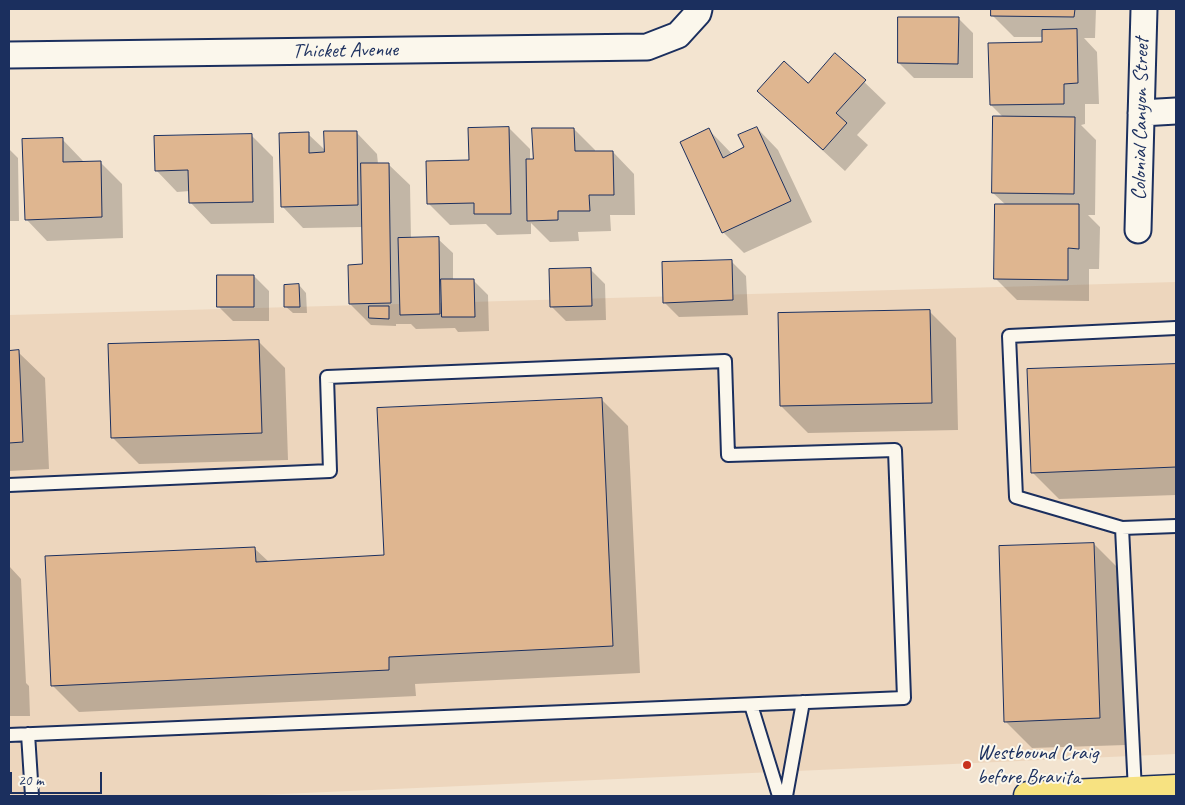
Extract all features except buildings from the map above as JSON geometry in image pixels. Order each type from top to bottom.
[{"type":"main road","points":[[1028,796],[1176,789]]},
{"type":"street","name":"Thicket Avenue","points":[[9,55],[647,47],[678,35],[698,13],[699,9]]},
{"type":"street","name":"Colonial Canyon Street","points":[[1138,230],[1144,9]]},
{"type":"street","points":[[1141,113],[1176,111]]},
{"type":"lane","points":[[1176,328],[1009,336],[1016,497],[1122,528],[1176,526]]},
{"type":"lane","points":[[9,485],[330,471],[327,377],[726,361],[728,455],[895,450],[904,698],[9,735]]},
{"type":"lane","points":[[1122,528],[1135,791]]},
{"type":"lane","points":[[786,796],[802,702]]},
{"type":"lane","points":[[751,704],[779,796]]},
{"type":"lane","points":[[28,734],[32,796]]},
{"type":"shaded area","points":[[1176,282],[1176,754],[238,796],[9,796],[9,315]]},
{"type":"place","name":"Westbound Craig before Bravita","points":[[967,765]]}]
